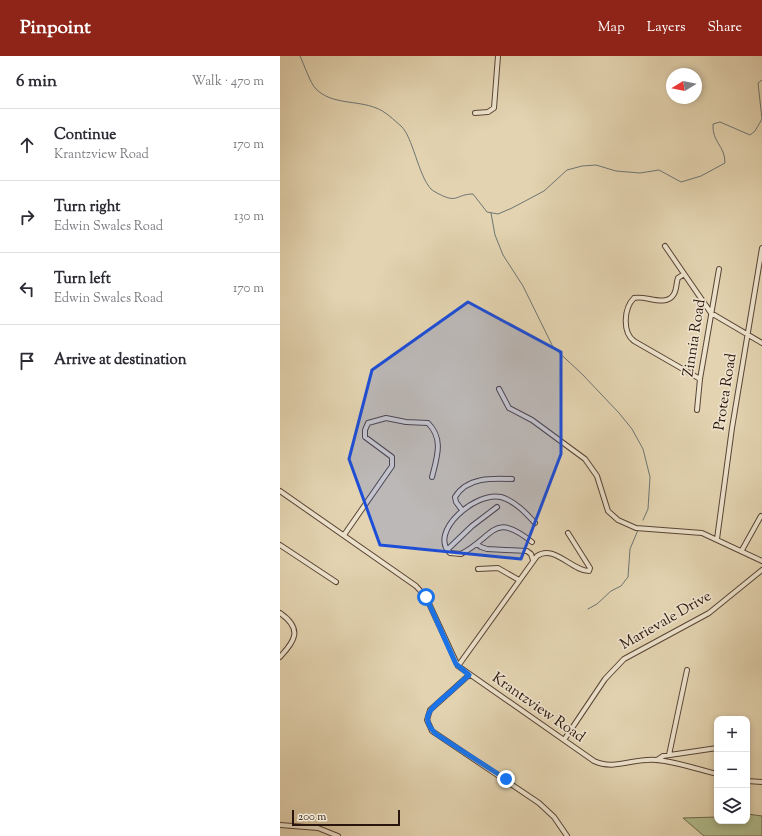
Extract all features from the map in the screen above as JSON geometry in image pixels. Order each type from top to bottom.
[{"type":"street","points":[[475,113],[488,112],[494,108],[498,56]]},
{"type":"street","points":[[665,246],[711,313],[762,343]]},
{"type":"street","name":"Protea Road","points":[[717,539],[732,428],[762,248]]},
{"type":"street","name":"Zinnia Road","points":[[697,410],[700,379],[719,269]]},
{"type":"street","points":[[684,274],[678,278],[675,293],[668,299],[656,300],[639,297],[631,301],[627,316],[628,335],[634,341],[700,379]]},
{"type":"street","points":[[499,389],[509,408],[532,420],[585,459],[597,476],[608,511],[618,520],[636,528],[696,532],[717,539],[762,560]]},
{"type":"street","points":[[344,535],[392,466],[392,457],[365,437],[365,430],[368,423],[386,418],[406,422],[428,423],[435,431],[438,443],[438,451],[432,476]]},
{"type":"street","points":[[462,510],[456,502],[455,497],[461,490],[473,483],[489,478],[512,480]]},
{"type":"street","name":"Krantzview Road","points":[[280,491],[419,588],[426,597],[458,666],[594,761],[604,765],[657,760],[714,773]]},
{"type":"street","points":[[532,542],[518,531],[505,526],[497,528],[477,544],[461,554],[453,555],[447,550],[444,544],[445,536],[462,510],[483,498],[500,497],[522,510],[536,523]]},
{"type":"street","points":[[447,550],[472,526],[497,507]]},
{"type":"street","points":[[742,550],[761,516]]},
{"type":"street","points":[[458,666],[519,580],[540,554],[548,554],[589,571],[590,568],[568,533]]},
{"type":"street","points":[[477,544],[481,548],[487,549],[527,551],[531,554],[534,560]]},
{"type":"street","points":[[280,545],[336,582]]},
{"type":"street","points":[[478,569],[498,568],[519,580]]},
{"type":"street","name":"Marievale Drive","points":[[564,740],[605,679],[624,659],[709,613],[762,570]]},
{"type":"street","points":[[280,613],[290,624],[294,636],[293,643],[280,657]]},
{"type":"street","points":[[669,755],[687,670]]},
{"type":"street","points":[[469,675],[430,710],[428,720],[432,731],[539,803],[550,813],[567,836]]},
{"type":"street","points":[[657,760],[669,755],[714,748]]},
{"type":"street","points":[[750,781],[762,782]]},
{"type":"street","points":[[280,826],[318,828],[338,836]]},
{"type":"highlighted area","points":[[468,302],[561,352],[561,454],[521,559],[380,545],[349,459],[372,370]]},
{"type":"green space","points":[[750,814],[762,816],[762,836],[704,836],[683,818],[714,817],[714,824],[750,824]]},
{"type":"waterway","points":[[300,56],[316,89],[322,94],[329,98],[379,109],[401,126],[409,139],[426,183],[432,190],[450,198],[473,194],[487,212],[498,214],[544,191],[567,170],[582,166],[596,165],[616,171],[640,173],[659,170],[681,182],[701,176],[725,163],[723,152],[714,136],[713,124],[720,122],[750,135],[755,131],[762,119],[758,83],[762,80]]},
{"type":"waterway","points":[[491,213],[495,235],[503,255],[523,286],[553,347],[582,374],[619,413],[632,429],[643,449],[650,477],[648,509],[643,520]]},
{"type":"waterway","points":[[588,609],[597,604],[611,591],[621,586],[628,577],[630,549],[638,530]]},
{"type":"route","points":[[426,597],[456,664],[469,675],[431,709],[427,717],[429,727],[445,741],[506,779]]}]
